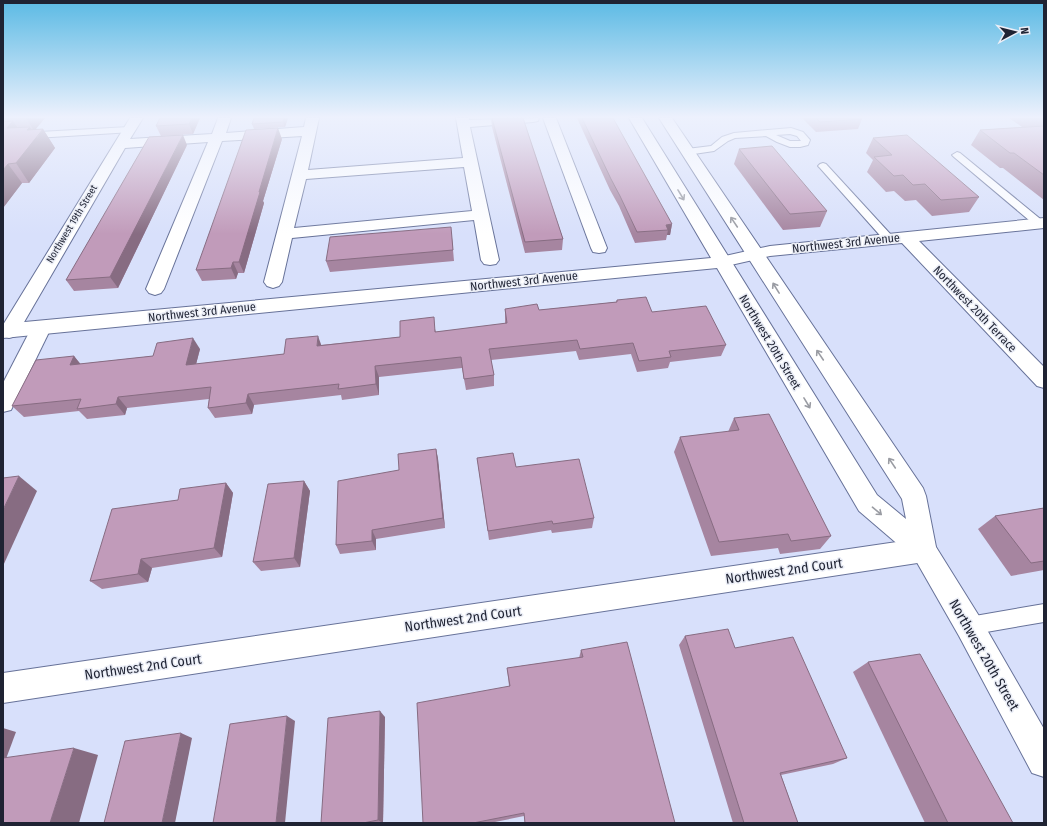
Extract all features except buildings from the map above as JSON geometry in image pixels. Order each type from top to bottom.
[{"type":"street","name":"Northwest 19th Street","points":[[6,331],[112,157]]},
{"type":"street","points":[[156,289],[209,157]]},
{"type":"street","points":[[273,282],[304,157]]},
{"type":"street","points":[[469,157],[490,260]]},
{"type":"street","points":[[564,157],[599,248]]},
{"type":"street","name":"Northwest 20th Street","points":[[658,157],[868,503],[924,550]]},
{"type":"street","name":"Northwest 20th Street","points":[[690,157],[755,254],[797,321],[914,496],[924,550],[1044,761]]},
{"type":"street","points":[[300,175],[470,162]]},
{"type":"street","points":[[285,234],[481,215]]},
{"type":"street","name":"Northwest 3rd Avenue","points":[[6,331],[722,262],[770,251],[1042,224]]},
{"type":"street","name":"Northwest 20th Terrace","points":[[897,238],[1044,380]]},
{"type":"street","points":[[3,404],[41,328]]},
{"type":"street","name":"Northwest 2nd Court","points":[[3,688],[924,550]]},
{"type":"lane","points":[[959,157],[1042,224]]},
{"type":"lane","points":[[823,166],[897,238]]},
{"type":"lane","points":[[968,626],[1044,613]]}]
